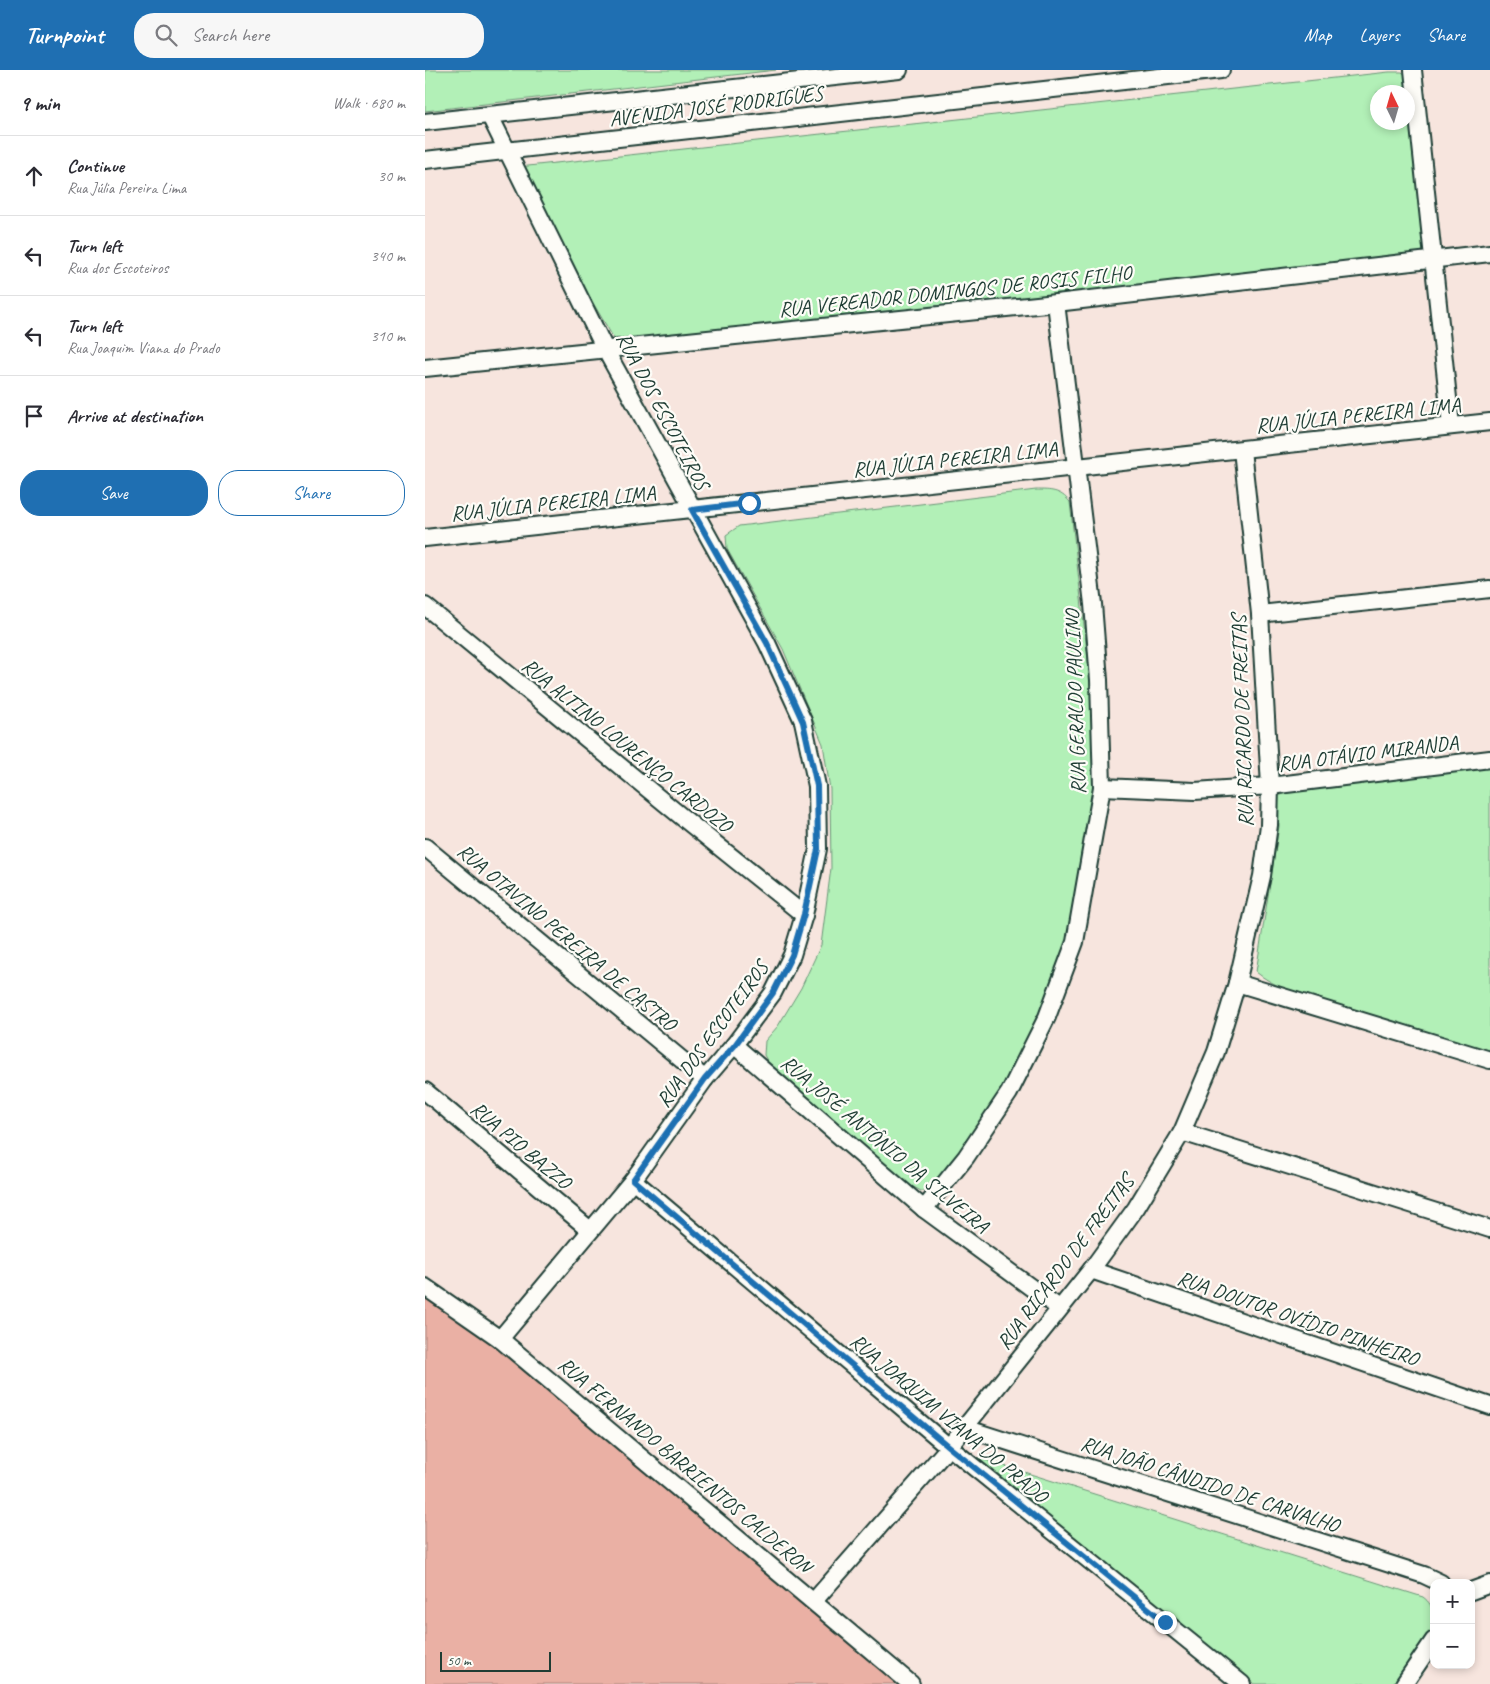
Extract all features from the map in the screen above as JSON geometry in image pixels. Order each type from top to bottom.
[{"type":"street","name":"AVENIDA JOSÉ RODRIGUES","points":[[425,122],[899,70]]},
{"type":"street","name":"AVENIDA JOSÉ RODRIGUES","points":[[425,160],[1221,70]]},
{"type":"street","points":[[1413,70],[1451,426]]},
{"type":"street","name":"RUA DOS ESCOTEIROS","points":[[489,116],[605,349],[692,510],[767,643],[803,722],[817,786],[818,849],[804,914],[792,955],[773,993],[735,1045],[705,1079],[633,1180],[500,1339]]},
{"type":"street","name":"RUA VEREADOR DOMINGOS DE ROSIS FILHO","points":[[425,368],[1056,302],[1490,253]]},
{"type":"street","name":"RUA GERALDO PAULINO","points":[[924,1209],[966,1156],[1009,1092],[1047,1017],[1075,942],[1102,787],[1099,680],[1093,604],[1056,302]]},
{"type":"street","name":"RUA JÚLIA PEREIRA LIMA","points":[[425,538],[1490,422]]},
{"type":"street","name":"RUA RICARDO DE FREITAS","points":[[814,1601],[965,1428],[1091,1270],[1136,1208],[1182,1132],[1216,1052],[1237,983],[1262,876],[1269,825],[1270,786],[1260,614],[1242,450]]},
{"type":"street","points":[[1260,614],[1490,589]]},
{"type":"street","name":"RUA ALTINO LOURENÇO CARDOZO","points":[[425,606],[682,817],[804,914]]},
{"type":"street","name":"RUA OTÁVIO MIRANDA","points":[[1102,787],[1195,791],[1270,786],[1490,759]]},
{"type":"street","name":"RUA OTAVINO PEREIRA DE CASTRO","points":[[425,847],[705,1079]]},
{"type":"street","points":[[1237,983],[1490,1060]]},
{"type":"street","name":"RUA JOSÉ ANTÔNIO DA SILVEIRA","points":[[735,1045],[924,1209],[1059,1308]]},
{"type":"street","name":"RUA PIO BAZZO","points":[[425,1091],[590,1230]]},
{"type":"street","points":[[1182,1132],[1490,1229]]},
{"type":"street","name":"RUA JOAQUIM VIANA DO PRADO","points":[[633,1180],[949,1447],[1242,1684]]},
{"type":"street","name":"RUA DOUTOR OVÍDIO PINHEIRO","points":[[1091,1270],[1490,1406]]},
{"type":"street","name":"RUA FERNANDO BARRIENTOS CALDERON","points":[[425,1287],[500,1339],[911,1684]]},
{"type":"street","name":"RUA JOÃO CÂNDIDO DE CARVALHO","points":[[965,1428],[1432,1579]]},
{"type":"street","points":[[1475,1590],[1490,1584]]},
{"type":"street","points":[[1404,1684],[1430,1646]]},
{"type":"green space","points":[[425,70],[776,70],[425,111]]},
{"type":"green space","points":[[1389,72],[1402,72],[1408,77],[1409,85],[1370,85],[1370,130],[1413,130],[1424,247],[1422,256],[620,349],[572,267],[519,167]]},
{"type":"green space","points":[[1036,490],[1055,492],[1063,495],[1070,502],[1095,722],[1095,788],[1072,943],[1008,1092],[930,1191],[921,1191],[908,1184],[772,1070],[764,1055],[765,1041],[778,1026],[801,988],[821,945],[831,868],[830,789],[823,744],[783,649],[727,549],[726,535],[739,526]]},
{"type":"green space","points":[[1490,768],[1490,1058],[1318,1002],[1278,986],[1256,972],[1279,826],[1278,796],[1307,786]]},
{"type":"green space","points":[[976,1457],[1423,1597],[1430,1604],[1430,1633],[1393,1684],[1254,1684]]},
{"type":"building","points":[[425,1294],[506,1348],[581,1413],[716,1522],[908,1684],[425,1684]]},
{"type":"route","points":[[749,503],[692,510],[767,643],[803,722],[817,786],[818,849],[804,914],[792,955],[773,993],[735,1045],[705,1079],[633,1180],[949,1447],[1165,1622]]}]
